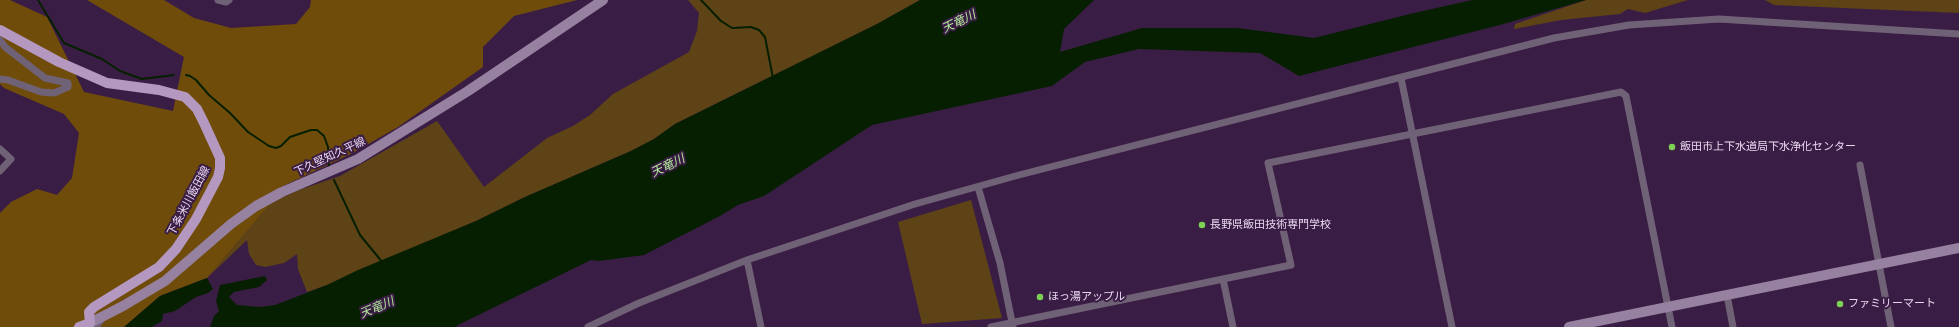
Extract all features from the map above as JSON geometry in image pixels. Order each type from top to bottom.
[{"type":"main road","name":"下久堅知久平線","points":[[93,325],[103,317],[165,281],[231,224],[256,206],[282,192],[358,159],[468,91],[603,0]]},
{"type":"main road","name":"下条米川飯田線","points":[[0,30],[59,62],[107,83],[159,90],[185,97],[197,109],[220,158],[218,177],[196,219],[176,249],[164,263],[153,271],[94,306],[89,312],[93,325]]},
{"type":"main road","points":[[1569,327],[1959,248]]},
{"type":"main road","points":[[79,327],[93,325]]},
{"type":"street","points":[[218,0],[226,2],[229,0]]},
{"type":"street","points":[[588,327],[645,301],[747,260],[915,204],[1554,38],[1629,25],[1719,19],[1959,34]]},
{"type":"street","points":[[0,40],[5,47],[45,78],[68,83],[68,87],[54,93],[41,92],[8,80],[0,79]]},
{"type":"street","points":[[1401,78],[1452,327]]},
{"type":"street","points":[[991,327],[1012,325],[1291,264],[1268,163],[1621,92],[1626,96],[1672,327]]},
{"type":"street","points":[[0,149],[11,159],[0,171]]},
{"type":"street","points":[[1860,165],[1891,327]]},
{"type":"street","points":[[978,187],[1000,263],[1012,325]]},
{"type":"street","points":[[747,260],[761,327]]},
{"type":"street","points":[[1223,279],[1233,327]]},
{"type":"street","points":[[1727,295],[1734,327]]},
{"type":"shaded area","points":[[0,0],[10,0],[47,17],[84,92],[173,111],[184,57],[87,0],[164,0],[194,18],[231,28],[296,24],[310,7],[311,0],[577,0],[514,16],[483,47],[483,67],[398,127],[349,155],[283,186],[272,202],[207,278],[160,296],[124,327],[0,327],[0,213],[11,202],[37,189],[57,195],[72,178],[79,133],[64,114],[4,88],[0,84]]},
{"type":"shaded area","points":[[688,0],[920,0],[877,24],[675,124],[654,139],[631,151],[525,197],[476,221],[327,285],[307,292],[298,269],[297,254],[284,263],[265,267],[256,265],[249,254],[247,240],[207,278],[272,202],[299,190],[340,176],[437,121],[484,187],[547,138],[573,126],[590,115],[613,94],[689,52],[697,31],[699,13]]},
{"type":"shaded area","points":[[1586,0],[1688,0],[1645,13],[1628,9],[1620,14],[1561,20],[1514,29],[1515,24]]},
{"type":"shaded area","points":[[1765,0],[1959,0],[1959,13],[1774,5]]},
{"type":"shaded area","points":[[971,200],[1002,318],[922,324],[898,222]]},
{"type":"water","name":"天竜川","points":[[920,0],[1094,0],[1064,29],[1060,52],[1142,28],[1238,28],[1314,38],[1472,0],[1586,0],[1500,25],[1299,76],[1260,53],[1139,49],[1085,62],[1052,86],[872,125],[764,196],[738,205],[720,216],[644,255],[599,261],[591,260],[456,327],[210,327],[214,316],[219,311],[216,301],[220,285],[265,276],[267,280],[259,287],[234,292],[229,297],[237,305],[260,307],[275,305],[327,285],[358,270],[476,221],[525,197],[631,151],[654,139],[675,124],[877,24]]},
{"type":"water","points":[[207,278],[213,289],[208,293],[196,297],[175,311],[163,314],[162,321],[152,327],[124,327],[160,296]]},
{"type":"waterway","points":[[38,0],[64,43],[102,59],[120,71],[142,79],[174,75]]},
{"type":"waterway","points":[[701,0],[721,21],[732,28],[751,27],[759,30],[765,37],[773,78]]},
{"type":"waterway","points":[[186,75],[196,80],[209,95],[230,113],[248,132],[269,146],[276,148],[281,146],[290,137],[311,130],[317,130],[324,136],[328,147],[329,167]]},
{"type":"waterway","points":[[334,180],[360,235],[383,263]]},
{"type":"place","name":"飯田市上下水道局下水浄化センター","points":[[1672,147]]},
{"type":"place","name":"長野県飯田技術専門学校","points":[[1202,225]]},
{"type":"place","name":"ほっ湯アップル","points":[[1040,297]]},
{"type":"place","name":"ファミリーマート","points":[[1840,304]]}]
